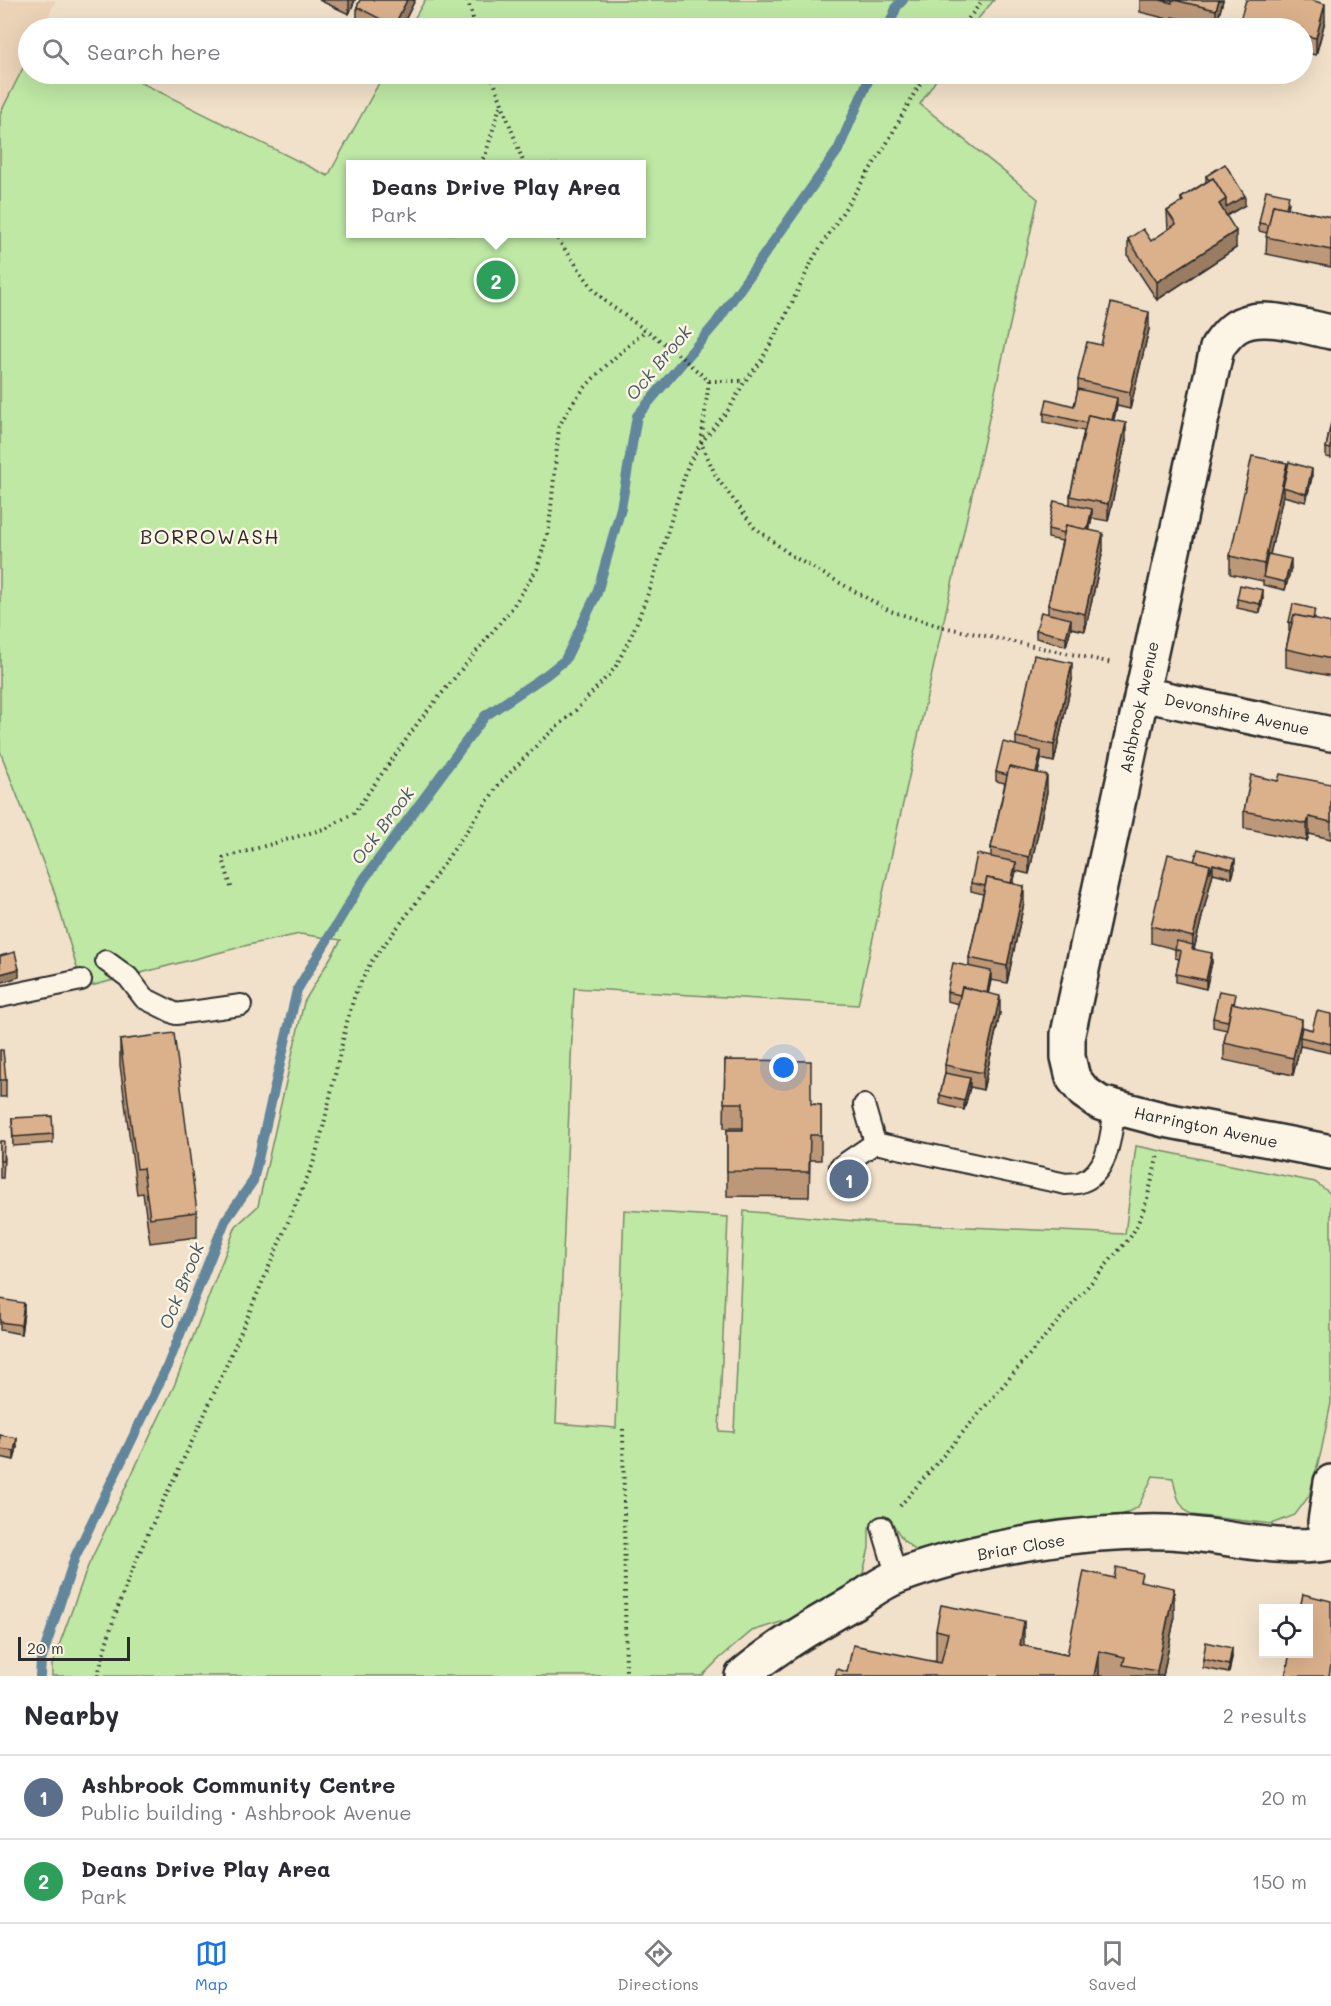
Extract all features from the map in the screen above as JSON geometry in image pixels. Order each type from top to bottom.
[{"type":"street","name":"Ashbrook Avenue","points":[[1084,1092],[1073,1078],[1068,1057],[1068,1034],[1216,348],[1237,326],[1258,320],[1331,332]]},
{"type":"street","name":"Devonshire Avenue","points":[[1145,682],[1331,734]]},
{"type":"street","name":"Harrington Avenue","points":[[1084,1092],[1100,1103],[1165,1120],[1331,1152]]},
{"type":"street","points":[[1331,1482],[1325,1522],[1331,1541]]},
{"type":"street","name":"Briar Close","points":[[742,1676],[787,1641],[897,1577],[955,1559],[995,1550],[1112,1532],[1212,1535],[1284,1547],[1312,1547],[1331,1541]]},
{"type":"lane","points":[[106,960],[128,977],[144,998],[176,1014],[241,1005]]},
{"type":"lane","points":[[0,997],[81,981]]},
{"type":"lane","points":[[864,1105],[875,1143]]},
{"type":"lane","points":[[840,1167],[875,1143],[1066,1184],[1081,1182],[1092,1175],[1103,1161],[1110,1142],[1115,1107]]},
{"type":"lane","points":[[882,1527],[897,1577]]},
{"type":"path","points":[[467,0],[473,18]]},
{"type":"path","points":[[969,18],[983,0]]},
{"type":"path","points":[[495,84],[522,160]]},
{"type":"path","points":[[98,1676],[106,1639],[144,1540],[207,1407],[313,1164],[347,1022],[370,962],[422,895],[500,783],[542,740],[575,711],[615,668],[633,632],[651,586],[688,465],[701,443],[729,409],[745,381],[761,361],[814,257],[887,144],[921,84]]},
{"type":"path","points":[[482,160],[501,102]]},
{"type":"path","points":[[557,238],[594,290],[607,303],[668,346],[709,381],[745,381]]},
{"type":"path","points":[[231,888],[223,858],[327,828],[354,813],[420,720],[512,609],[537,568],[549,528],[559,427],[566,412],[596,374],[645,331]]},
{"type":"path","points":[[709,381],[701,443],[717,478],[754,527],[792,556],[829,579],[890,611],[1145,682]]},
{"type":"path","points":[[882,1527],[1131,1236],[1146,1204],[1165,1120]]},
{"type":"path","points":[[623,1429],[626,1676]]},
{"type":"shaded area","points":[[0,0],[56,0],[48,18],[18,18],[18,78],[0,114]]},
{"type":"green space","points":[[425,0],[994,0],[979,18],[415,18]]},
{"type":"green space","points":[[18,78],[18,84],[144,84],[328,176],[379,84],[933,84],[920,104],[1038,199],[858,1005],[574,988],[556,1423],[616,1428],[624,1210],[728,1217],[719,1431],[734,1432],[744,1211],[877,1223],[1125,1234],[1136,1146],[1315,1182],[1331,1194],[1331,1403],[1309,1496],[1295,1515],[1272,1524],[1192,1515],[1181,1504],[1173,1478],[1153,1476],[1138,1507],[1118,1517],[1041,1524],[992,1533],[933,1552],[915,1550],[903,1540],[891,1521],[869,1527],[869,1548],[863,1573],[849,1587],[804,1615],[752,1631],[702,1676],[52,1676],[52,1665],[88,1566],[174,1386],[236,1226],[258,1206],[304,1002],[341,940],[300,934],[252,944],[83,988],[54,891],[0,751],[0,114]]},
{"type":"building","points":[[360,0],[407,0],[398,18],[378,18],[357,7]]},
{"type":"building","points":[[1174,0],[1219,0],[1216,10]]},
{"type":"building","points":[[1246,0],[1311,0],[1325,4],[1316,38],[1313,37],[1313,18],[1241,18]]},
{"type":"building","points":[[1225,164],[1245,196],[1226,207],[1226,199],[1213,178],[1209,180],[1206,176]]},
{"type":"building","points":[[1213,178],[1226,199],[1219,204],[1236,231],[1157,282],[1128,239],[1143,229],[1151,241],[1176,224],[1167,211],[1183,201],[1181,198]]},
{"type":"building","points":[[1266,190],[1289,195],[1286,208],[1273,205],[1269,225],[1259,223]]},
{"type":"building","points":[[1273,205],[1331,217],[1331,250],[1266,237]]},
{"type":"building","points":[[1111,303],[1149,312],[1130,392],[1078,380],[1087,342],[1101,345]]},
{"type":"building","points":[[1078,389],[1117,398],[1112,420],[1088,415],[1086,423],[1044,413],[1047,399],[1074,406]]},
{"type":"building","points":[[1088,415],[1126,423],[1108,504],[1070,496]]},
{"type":"building","points":[[1331,423],[1331,449],[1326,448]]},
{"type":"building","points":[[1252,456],[1287,463],[1264,564],[1230,556]]},
{"type":"building","points":[[1289,462],[1312,469],[1306,494],[1283,487]]},
{"type":"building","points":[[1054,501],[1092,509],[1087,530],[1066,525],[1064,533],[1048,529]]},
{"type":"building","points":[[1066,525],[1103,533],[1085,614],[1048,605]]},
{"type":"building","points":[[1268,554],[1291,559],[1285,582],[1263,577]]},
{"type":"building","points":[[1240,585],[1263,590],[1260,604],[1237,599]]},
{"type":"building","points":[[1293,604],[1315,609],[1313,619],[1294,615],[1292,623],[1289,622]]},
{"type":"building","points":[[1041,612],[1071,619],[1066,637],[1036,630]]},
{"type":"building","points":[[1294,615],[1331,623],[1331,659],[1286,649]]},
{"type":"building","points":[[1034,655],[1072,663],[1054,745],[1016,737]]},
{"type":"building","points":[[1003,742],[1041,751],[1036,773],[1009,767],[1007,775],[996,772]]},
{"type":"building","points":[[1009,767],[1047,775],[1029,857],[991,848]]},
{"type":"building","points":[[1280,774],[1331,784],[1331,822],[1309,817],[1307,824],[1244,811],[1251,775],[1278,781]]},
{"type":"building","points":[[1198,849],[1235,859],[1232,869],[1213,864],[1210,873],[1210,865],[1194,861]]},
{"type":"building","points":[[977,854],[1016,862],[1011,883],[987,878],[985,886],[971,883]]},
{"type":"building","points":[[1168,854],[1210,865],[1193,937],[1151,926]]},
{"type":"building","points":[[987,878],[1024,886],[1007,966],[969,958]]},
{"type":"building","points":[[1177,941],[1193,945],[1192,949],[1212,953],[1206,980],[1176,974],[1181,951],[1175,949]]},
{"type":"building","points":[[15,952],[19,969],[0,974],[0,956]]},
{"type":"building","points":[[953,963],[991,971],[987,993],[962,987],[960,995],[947,992]]},
{"type":"building","points":[[962,987],[1000,996],[983,1073],[945,1065]]},
{"type":"building","points":[[1219,991],[1236,994],[1228,1021],[1213,1018]]},
{"type":"building","points":[[1232,1003],[1302,1019],[1293,1058],[1224,1043]]},
{"type":"building","points":[[1317,1011],[1331,1014],[1331,1044],[1300,1037],[1302,1027],[1312,1030]]},
{"type":"building","points":[[174,1033],[197,1212],[150,1218],[143,1168],[137,1169],[120,1040]]},
{"type":"building","points":[[0,1050],[3,1050],[6,1080],[0,1080]]},
{"type":"building","points":[[725,1060],[811,1061],[811,1104],[821,1105],[821,1135],[810,1135],[809,1172],[727,1171],[727,1130],[743,1130],[743,1103],[724,1103]]},
{"type":"building","points":[[945,1073],[970,1078],[964,1101],[940,1095]]},
{"type":"building","points":[[52,1116],[53,1134],[13,1137],[12,1118]]},
{"type":"building","points":[[0,1141],[4,1141],[3,1161],[0,1161]]},
{"type":"building","points":[[0,1299],[24,1303],[21,1325],[0,1322]]},
{"type":"building","points":[[0,1435],[17,1438],[14,1451],[0,1449]]},
{"type":"building","points":[[1116,1567],[1142,1573],[1140,1581],[1174,1588],[1157,1671],[1123,1665],[1125,1657],[1099,1651],[1094,1676],[835,1676],[837,1669],[847,1672],[853,1645],[941,1663],[948,1633],[936,1630],[941,1605],[1024,1621],[1020,1645],[1067,1655],[1084,1571],[1114,1578]]},
{"type":"building","points":[[1303,1594],[1331,1601],[1329,1676],[1285,1676],[1289,1658],[1313,1658],[1313,1604],[1301,1604]]},
{"type":"building","points":[[1206,1642],[1232,1648],[1229,1665],[1203,1659]]},
{"type":"waterway","name":"Ock Brook","points":[[892,18],[897,6],[903,0]]},
{"type":"waterway","name":"Ock Brook","points":[[40,1676],[41,1661],[75,1557],[167,1367],[225,1221],[253,1181],[297,990],[364,879],[485,716],[565,660],[597,593],[621,508],[637,416],[716,323],[838,150],[867,84]]},
{"type":"place","name":"Deans Drive Play Area","points":[[496,280]]},
{"type":"place","name":"Ashbrook Community Centre","points":[[849,1179]]},
{"type":"district","name":"BORROWASH","points":[[210,537]]}]
